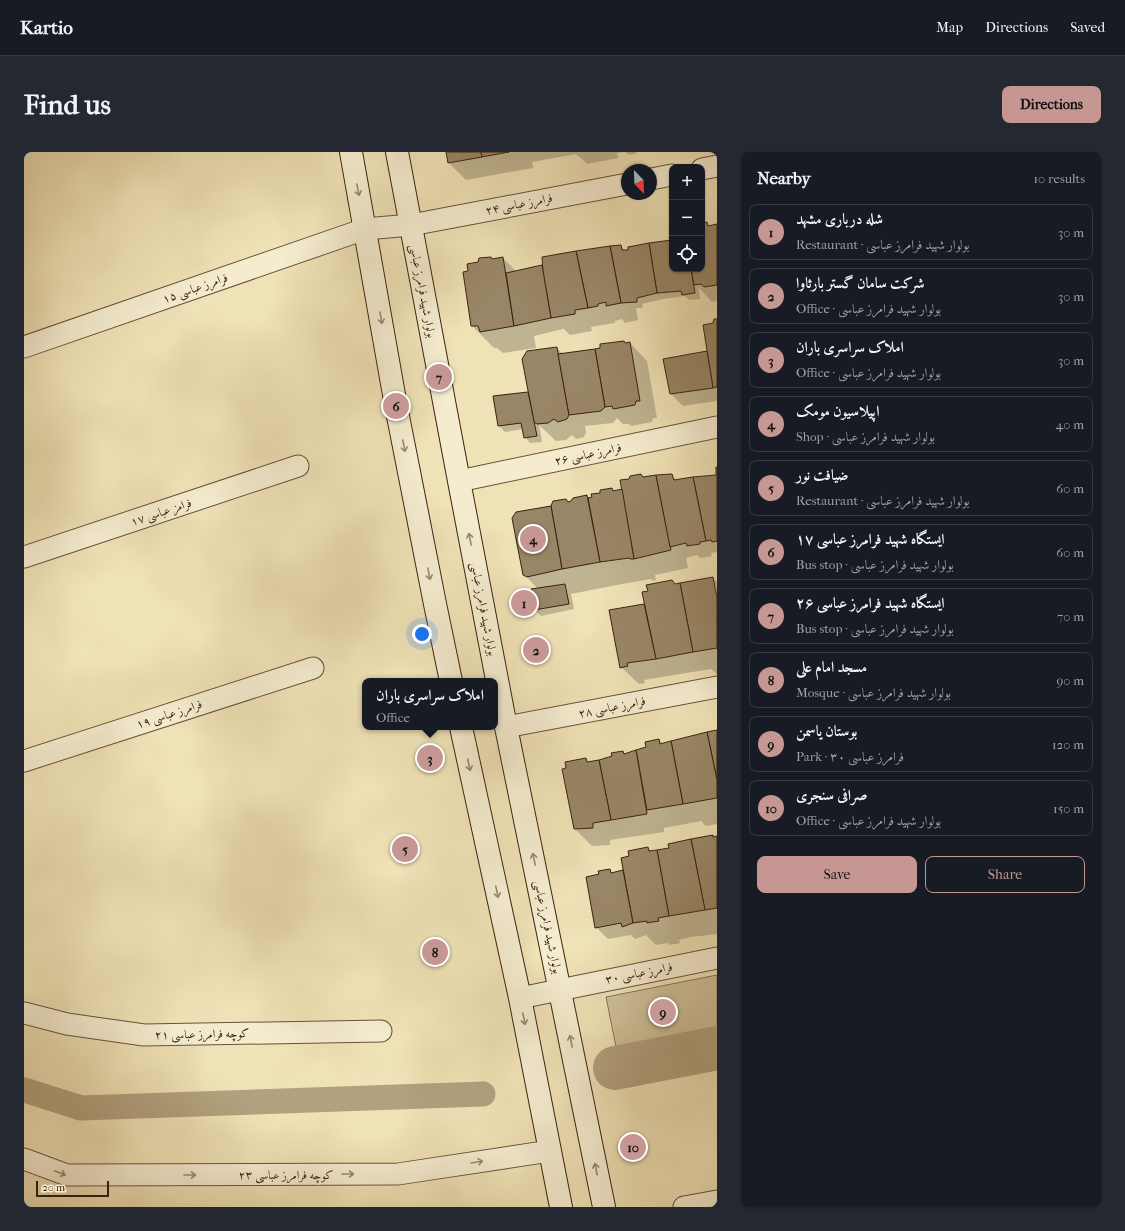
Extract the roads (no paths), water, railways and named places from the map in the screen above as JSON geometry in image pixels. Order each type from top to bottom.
[{"type":"main road","points":[[351,152],[396,406],[450,678]]},
{"type":"main road","name":"بولوار شهید فرامرز عباسی","points":[[397,152],[496,678]]},
{"type":"main road","name":"بولوار شهید فرامرز عباسی","points":[[498,686],[604,1207]]},
{"type":"main road","points":[[462,730],[520,998],[561,1207]]},
{"type":"street","points":[[705,168],[717,166]]},
{"type":"street","points":[[657,178],[669,176]]},
{"type":"street","name":"فرامرز عباسی ۲۴","points":[[365,229],[411,225],[621,185]]},
{"type":"street","name":"فرامرز عباسی ۱۵","points":[[24,347],[365,229]]},
{"type":"street","name":"فرامرز عباسی ۲۶","points":[[458,481],[717,428]]},
{"type":"street","name":"فرامز عباسی ۱۷","points":[[24,557],[298,466]]},
{"type":"street","name":"فرامرز عباسی ۱۹","points":[[24,761],[313,668]]},
{"type":"street","name":"فرامرز عباسی ۲۸","points":[[506,727],[717,687]]},
{"type":"street","name":"فرامرز عباسی ۳۰","points":[[520,998],[717,958]]},
{"type":"street","name":"کوچه فرامرز عباسی ۲۱","points":[[24,1013],[67,1024],[144,1034],[382,1031]]},
{"type":"street","name":"کوچه فرامرز عباسی ۲۳","points":[[24,1158],[67,1175],[398,1174],[550,1151]]},
{"type":"street","points":[[684,1207],[717,1201]]},
{"type":"waterway","points":[[615,1068],[717,1048]]},
{"type":"waterway","points":[[24,1090],[81,1108],[483,1094]]},
{"type":"place","name":"ایستگاه شهید فرامرز عباسی ۲۶","points":[[439,377]]},
{"type":"place","name":"ایستگاه شهید فرامرز عباسی ۱۷","points":[[396,406]]},
{"type":"place","name":"اپیلاسیون مومک","points":[[533,539]]},
{"type":"place","name":"شله درباری مشهد","points":[[524,603]]},
{"type":"place","name":"شرکت سامان گستر بارثاوا","points":[[536,650]]},
{"type":"place","name":"املاک سراسری باران","points":[[430,758]]},
{"type":"place","name":"ضیافت نور","points":[[405,849]]},
{"type":"place","name":"مسجد امام علی","points":[[435,952]]},
{"type":"place","name":"بوستان یاسمن","points":[[663,1012]]},
{"type":"place","name":"صرافی سنجری","points":[[633,1147]]}]
